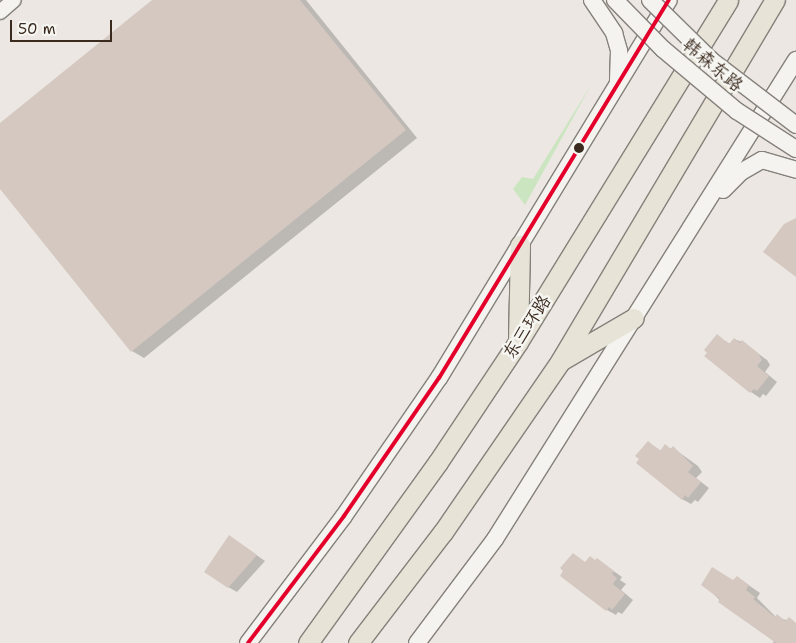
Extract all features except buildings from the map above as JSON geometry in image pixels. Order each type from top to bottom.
[{"type":"highway","name":"东三环路","points":[[308,643],[438,462],[518,342],[728,0]]},
{"type":"highway","points":[[358,643],[443,532],[561,360],[775,0]]},
{"type":"highway","points":[[518,342],[520,245]]},
{"type":"highway","points":[[561,360],[634,318]]},
{"type":"main road","points":[[592,0],[614,33],[619,51],[617,87]]},
{"type":"main road","name":"韩森东路","points":[[615,0],[663,49],[737,111],[796,148]]},
{"type":"main road","name":"韩森东路","points":[[650,0],[710,60],[796,125]]},
{"type":"main road","points":[[248,643],[344,516],[439,378],[669,0]]},
{"type":"main road","points":[[417,643],[495,539],[796,60]]},
{"type":"main road","points":[[701,213],[752,164],[762,160],[774,161],[796,170]]},
{"type":"street","points":[[0,12],[14,0]]},
{"type":"green space","points":[[591,85],[525,205],[513,189],[522,177],[533,179]]},
{"type":"transit line","points":[[248,643],[344,516],[439,378],[669,0]]}]
